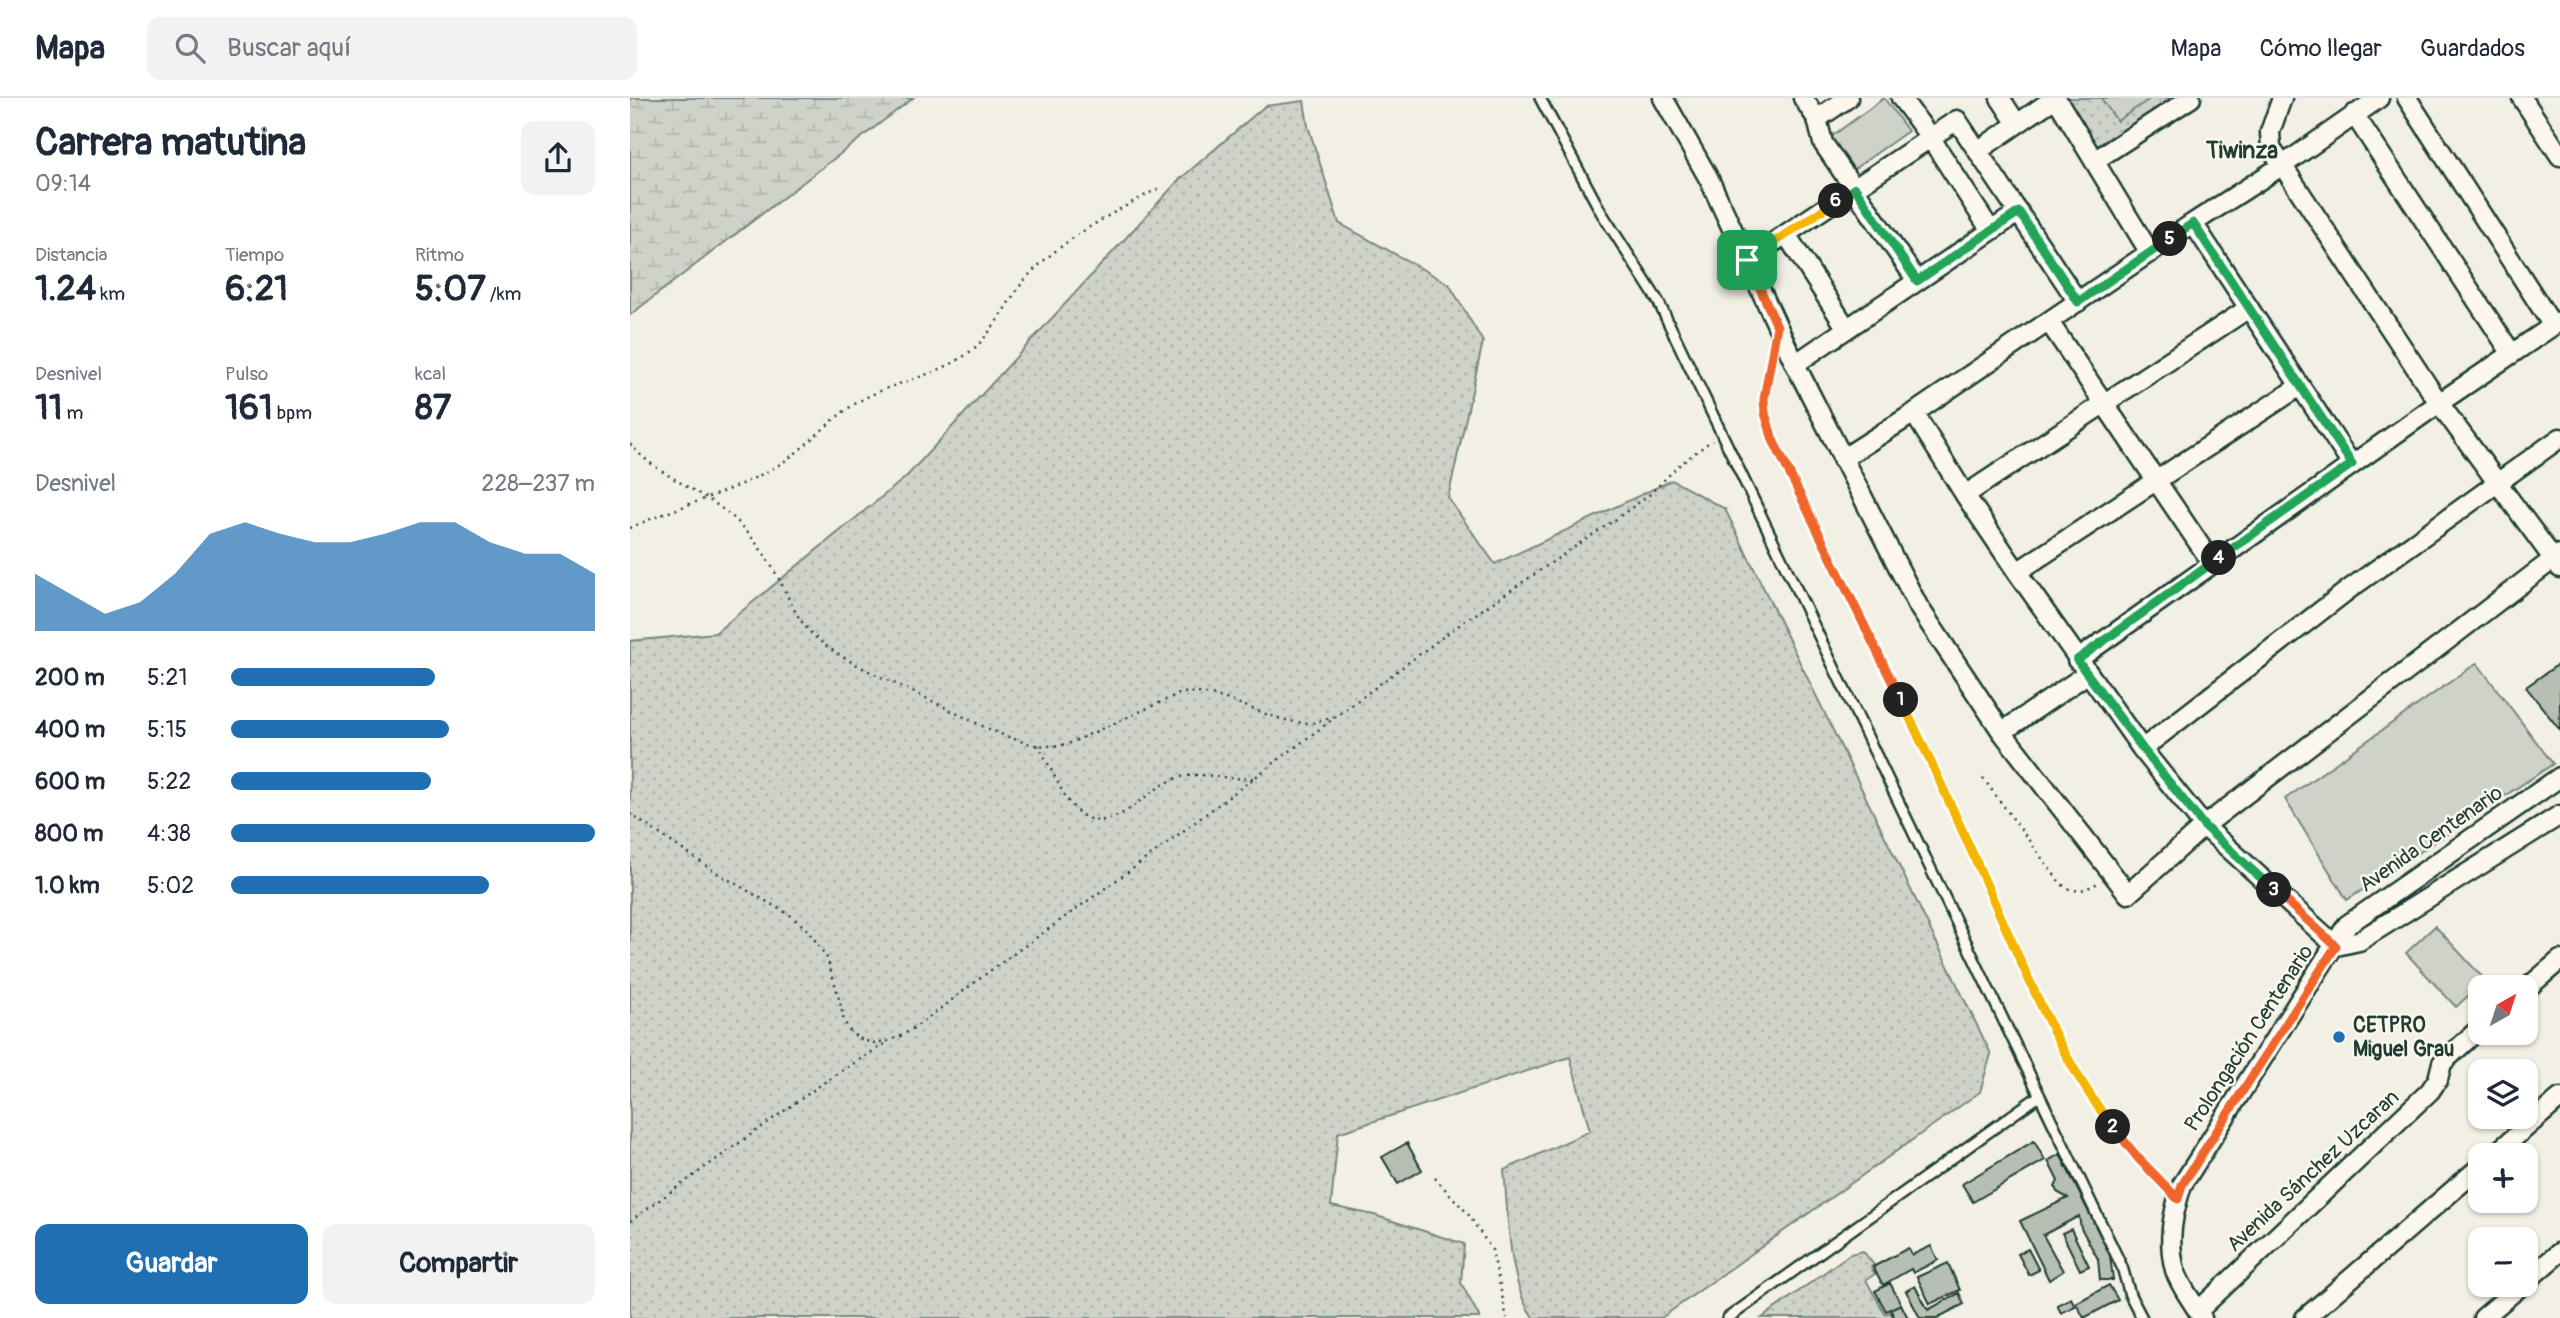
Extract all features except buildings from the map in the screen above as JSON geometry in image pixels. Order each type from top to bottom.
[{"type":"street","points":[[1663,98],[1709,179],[1795,364],[1918,606],[2002,732],[2128,894],[2204,826],[2557,560],[2496,482],[2440,403],[2271,148],[2270,132],[2282,98]]},
{"type":"street","points":[[1803,98],[1816,119],[1823,143],[1917,281]]},
{"type":"street","points":[[1816,119],[1848,98]]},
{"type":"street","points":[[1901,98],[1930,137],[1991,231]]},
{"type":"street","points":[[2000,98],[2017,124]]},
{"type":"street","points":[[1979,150],[2056,98],[2150,253]]},
{"type":"street","points":[[2094,161],[2191,98]]},
{"type":"street","points":[[1842,458],[1914,413],[2379,98]]},
{"type":"street","points":[[2002,732],[2212,563],[2557,324],[2406,98]]},
{"type":"street","points":[[2522,98],[2555,137],[2560,156]]},
{"type":"street","points":[[2354,114],[2512,354]]},
{"type":"street","points":[[1747,260],[1957,120],[2078,302]]},
{"type":"street","points":[[1795,364],[2019,212]]},
{"type":"street","points":[[2193,223],[2352,464]]},
{"type":"street","points":[[1786,234],[1847,329]]},
{"type":"street","points":[[1965,495],[2249,308]]},
{"type":"street","points":[[2049,322],[2212,563]]},
{"type":"street","points":[[2017,572],[2300,386]]},
{"type":"street","points":[[1914,413],[2017,572],[2142,748],[2204,826],[2336,946]]},
{"type":"street","points":[[2142,748],[2348,590],[2560,438]]},
{"type":"street","name":"Avenida Centenario","points":[[2336,946],[2347,925],[2560,777]]},
{"type":"street","name":"Prolongación Centenario","points":[[2200,1314],[2175,1272],[2171,1238],[2174,1210],[2182,1185],[2336,946],[2359,942],[2560,814]]},
{"type":"street","points":[[2538,979],[2560,960]]},
{"type":"street","name":"Avenida Sánchez Uzcaran","points":[[2200,1314],[2430,1091],[2438,1079],[2442,1063],[2468,1039]]},
{"type":"street","points":[[2508,1143],[2560,1098]]},
{"type":"street","points":[[2305,1318],[2468,1177]]},
{"type":"street","points":[[2538,1271],[2560,1252]]},
{"type":"street","points":[[2483,1318],[2508,1297]]},
{"type":"lane","points":[[1540,98],[1601,212],[1658,302],[2122,1267],[2130,1295],[2141,1318]]},
{"type":"lane","points":[[1728,1318],[2039,1096]]},
{"type":"path","points":[[630,528],[705,498],[783,462],[844,411],[863,399],[893,385],[947,367],[969,353],[1029,276],[1051,256],[1128,204],[1161,187]]},
{"type":"path","points":[[1777,326],[1764,399],[1773,440],[1941,783],[2023,966],[2076,1076],[2138,1158],[2178,1199]]},
{"type":"path","points":[[630,1221],[826,1081],[924,1021],[1452,630],[1649,495],[1678,466],[1709,441],[1723,437]]},
{"type":"path","points":[[630,444],[649,461],[742,526],[775,573],[799,618],[825,645],[853,662],[988,727],[1051,747],[1068,744],[1181,692],[1200,691],[1219,695],[1290,721],[1310,723],[1343,713]]},
{"type":"path","points":[[1037,744],[1070,804],[1079,816],[1094,820],[1112,818],[1181,777],[1254,778]]},
{"type":"path","points":[[1983,778],[2061,884],[2071,891],[2083,890],[2114,876]]},
{"type":"path","points":[[630,814],[717,873],[790,915],[808,930],[827,958],[844,1021],[850,1031],[858,1038],[872,1043],[888,1041]]},
{"type":"path","points":[[1434,1178],[1468,1214],[1492,1250],[1507,1318]]},
{"type":"green space","points":[[630,98],[913,98],[630,315]]},
{"type":"green space","points":[[1884,98],[1908,131],[1851,171],[1828,139]]},
{"type":"green space","points":[[2063,98],[2183,98],[2096,152]]},
{"type":"green space","points":[[2101,98],[2151,98],[2117,121]]},
{"type":"green space","points":[[1304,101],[1308,126],[1339,223],[1449,284],[1483,342],[1448,498],[1495,564],[1672,480],[1725,509],[1991,1054],[1980,1092],[1661,1318],[1534,1318],[1525,1305],[1519,1288],[1511,1248],[1504,1170],[1590,1131],[1570,1057],[1338,1133],[1331,1206],[1374,1215],[1464,1244],[1461,1283],[1480,1318],[630,1318],[630,641],[715,633],[906,477],[1179,180],[1265,106]]},
{"type":"green space","points":[[2477,663],[2553,764],[2347,900],[2285,799]]},
{"type":"green space","points":[[2435,926],[2480,975],[2468,975],[2468,996],[2456,1007],[2406,953]]},
{"type":"green space","points":[[1863,1251],[1874,1265],[1871,1267],[1875,1274],[1866,1280],[1885,1314],[1890,1312],[1893,1318],[1762,1318],[1850,1254]]},
{"type":"place","name":"CETPRO Miguel Grau","points":[[2339,1037]]},
{"type":"district","name":"Tiwinza","points":[[2242,150]]},
{"type":"route","points":[[1855,188],[1917,281],[2019,212],[2078,302],[2193,223],[2352,464],[2077,660],[2204,826],[2336,946],[2182,1185],[2178,1199],[2138,1158],[2076,1076],[2023,966],[1941,783],[1773,440],[1764,399],[1777,326],[1747,260],[1855,188]]}]
